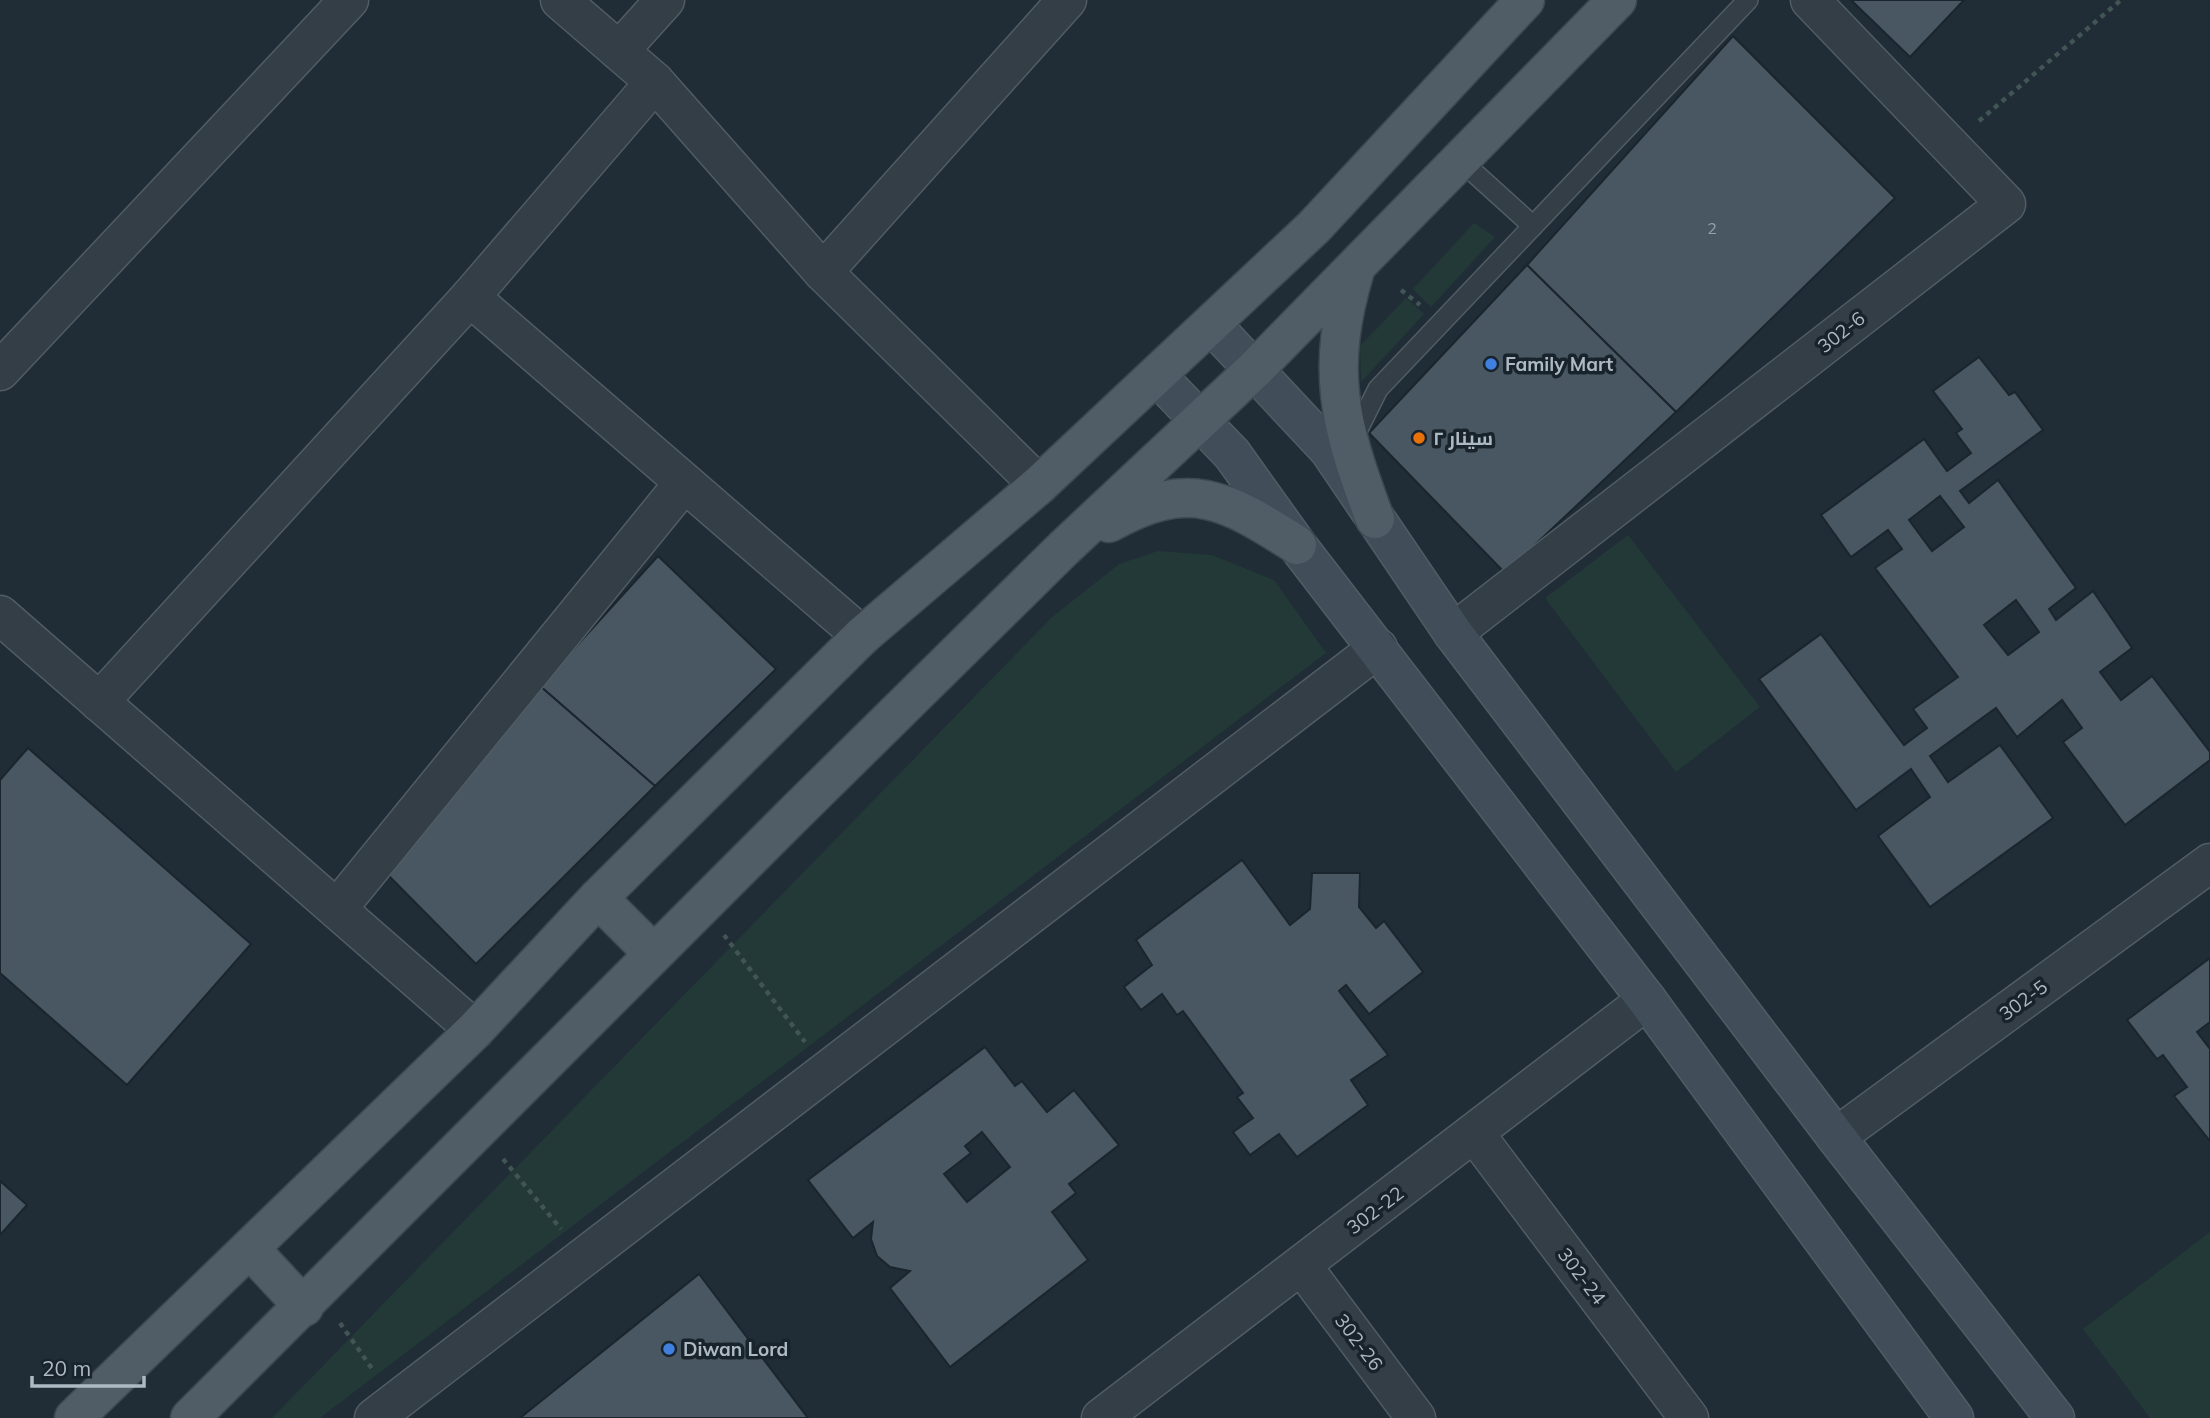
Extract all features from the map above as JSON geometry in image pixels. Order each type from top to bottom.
[{"type":"main road","points":[[74,1418],[251,1250],[475,1030],[598,898],[862,636],[1039,485],[1314,227],[1525,0]]},
{"type":"main road","points":[[191,1418],[653,953],[1064,548],[1255,369],[1617,0]]},
{"type":"main road","points":[[1356,265],[1343,310],[1337,353],[1338,402],[1348,448],[1375,519]]},
{"type":"main road","points":[[1212,325],[1329,450],[1453,633],[1836,1137],[2055,1418]]},
{"type":"main road","points":[[1157,376],[1232,454],[1297,545],[1647,1000],[1954,1418]]},
{"type":"main road","points":[[1064,548],[1134,509],[1161,499],[1189,498],[1215,501],[1243,511],[1297,545]]},
{"type":"main road","points":[[598,898],[653,953]]},
{"type":"main road","points":[[251,1250],[304,1307]]},
{"type":"street","points":[[0,371],[349,0]]},
{"type":"street","points":[[560,0],[655,82],[823,272],[1039,485]]},
{"type":"street","points":[[619,51],[665,0]]},
{"type":"street","points":[[823,272],[1067,0]]},
{"type":"street","name":"302-6","points":[[1453,633],[2006,204],[1810,0]]},
{"type":"street","points":[[99,702],[470,297],[655,82]]},
{"type":"street","points":[[470,297],[862,636]]},
{"type":"street","points":[[337,909],[684,482]]},
{"type":"street","points":[[0,615],[475,1030]]},
{"type":"street","points":[[385,1410],[1378,648]]},
{"type":"street","name":"302-5","points":[[1836,1137],[2210,863]]},
{"type":"street","name":"302-22","points":[[1106,1417],[1647,1000]]},
{"type":"street","name":"302-24","points":[[1475,1134],[1689,1418]]},
{"type":"street","name":"302-26","points":[[1302,1266],[1416,1418]]},
{"type":"lane","points":[[1348,448],[1378,389],[1748,0]]},
{"type":"lane","points":[[1460,160],[1533,226]]},
{"type":"path","points":[[1949,146],[2121,0]]},
{"type":"path","points":[[723,934],[827,1071]]},
{"type":"path","points":[[503,1159],[584,1257]]},
{"type":"path","points":[[340,1322],[385,1410]]},
{"type":"green space","points":[[1474,223],[1495,237],[1431,307],[1413,289]]},
{"type":"green space","points":[[1406,298],[1424,314],[1361,382],[1360,346]]},
{"type":"green space","points":[[1628,535],[1760,707],[1676,772],[1545,598]]},
{"type":"green space","points":[[1158,551],[1212,555],[1274,580],[1326,653],[320,1418],[272,1418],[1051,618],[1119,564]]},
{"type":"green space","points":[[2210,1232],[2210,1418],[2150,1418],[2083,1329]]},
{"type":"building","points":[[1851,0],[1964,0],[1910,57]]},
{"type":"building","points":[[1733,36],[1895,198],[1676,412],[1527,265]]},
{"type":"building","points":[[1527,265],[1676,412],[1505,573],[1369,433]]},
{"type":"building","points":[[1979,357],[2009,395],[2015,392],[2043,430],[1960,491],[1969,503],[1998,480],[2076,588],[2049,609],[2056,620],[2093,591],[2132,648],[2100,672],[2121,700],[2152,676],[2210,752],[2210,760],[2125,825],[2063,742],[2082,728],[2062,700],[2017,737],[1996,708],[1930,756],[1948,782],[2000,745],[2053,818],[1930,907],[1878,836],[1930,797],[1911,769],[1856,810],[1759,679],[1821,634],[1904,745],[1927,728],[1913,709],[1958,677],[1875,568],[1902,549],[1888,530],[1851,557],[1821,515],[1924,439],[1947,471],[1971,453],[1956,433],[1962,429],[1933,391]],"holes":[[[1940,496],[1964,527],[1932,551],[1909,520]],[[2016,600],[2039,632],[2008,655],[1984,625]]]},
{"type":"building","points":[[658,556],[776,669],[655,786],[540,686]]},
{"type":"building","points":[[540,686],[655,786],[476,964],[388,875]]},
{"type":"building","points":[[28,748],[251,944],[127,1085],[0,973],[0,780]]},
{"type":"building","points":[[1242,860],[1290,925],[1310,909],[1312,873],[1360,873],[1359,907],[1376,928],[1384,921],[1423,972],[1369,1014],[1346,985],[1339,991],[1388,1055],[1351,1080],[1368,1105],[1297,1157],[1279,1134],[1250,1155],[1233,1132],[1253,1118],[1237,1097],[1243,1093],[1183,1011],[1177,1015],[1162,994],[1141,1010],[1124,987],[1152,965],[1136,940]]},
{"type":"building","points":[[2210,958],[2210,1022],[2197,1032],[2210,1049],[2210,1141],[2174,1096],[2187,1087],[2163,1055],[2157,1059],[2127,1020]]},
{"type":"building","points":[[985,1047],[1015,1086],[1022,1081],[1047,1112],[1074,1090],[1119,1145],[1069,1184],[1076,1193],[1052,1212],[1088,1260],[950,1367],[890,1288],[910,1271],[890,1267],[877,1256],[871,1239],[873,1222],[853,1238],[808,1180]],"holes":[[[982,1132],[1010,1167],[967,1202],[944,1174],[971,1153],[965,1146]]]},
{"type":"building","points":[[0,1181],[27,1205],[0,1235]]},
{"type":"building","points":[[699,1274],[808,1418],[520,1418]]},
{"type":"place","name":"Family Mart","points":[[1491,364]]},
{"type":"place","name":"سینار ٢","points":[[1419,438]]},
{"type":"place","name":"Diwan Lord","points":[[669,1349]]}]
